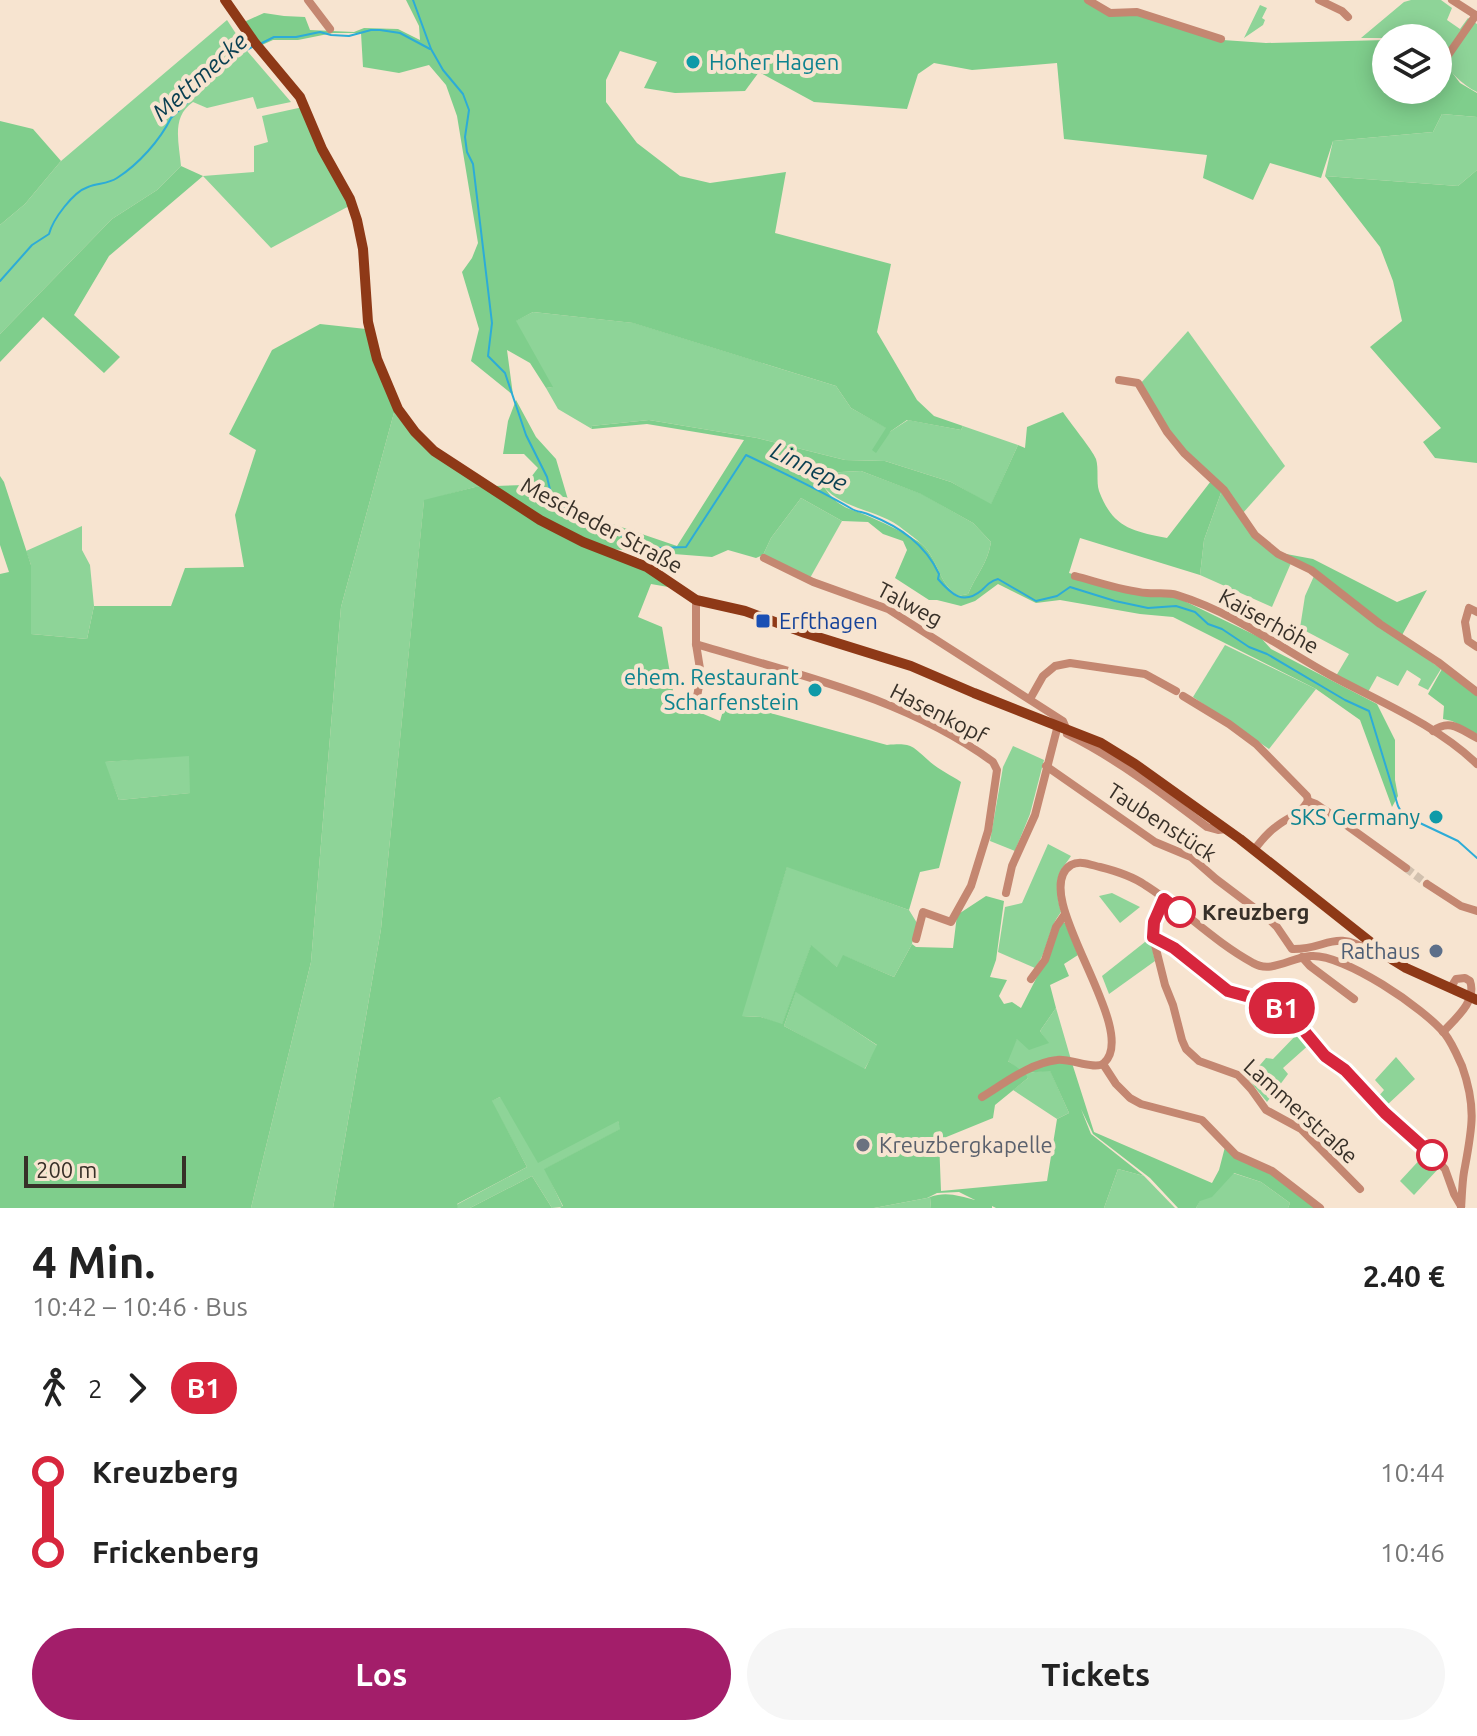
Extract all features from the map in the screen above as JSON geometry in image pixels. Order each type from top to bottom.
[{"type":"main road","name":"Mescheder Straße","points":[[225,0],[256,46],[300,97],[322,149],[353,205],[365,260],[367,315],[372,340],[398,409],[434,451],[540,520],[583,542],[647,567],[696,600],[745,611],[913,666],[1091,738],[1119,753],[1226,829],[1406,968],[1451,987],[1475,992]]},
{"type":"street","points":[[308,0],[330,29]]},
{"type":"street","points":[[1088,0],[1110,13],[1137,12],[1221,39]]},
{"type":"street","points":[[1319,0],[1348,17]]},
{"type":"street","points":[[1452,0],[1476,15],[1452,50]]},
{"type":"street","points":[[1119,380],[1138,383],[1159,421],[1184,453],[1224,490],[1255,535],[1278,554],[1311,570],[1380,624],[1477,692]]},
{"type":"street","name":"Talweg","points":[[764,558],[813,582],[888,609],[1063,721],[1062,727]]},
{"type":"street","name":"Kaiserhöhe","points":[[1075,576],[1146,593],[1175,594],[1224,615],[1333,677],[1401,711],[1477,764]]},
{"type":"street","points":[[696,600],[696,644],[701,675],[696,702]]},
{"type":"street","points":[[1477,612],[1469,608],[1465,622],[1468,641],[1477,647]]},
{"type":"street","name":"Hasenkopf","points":[[696,644],[891,705],[993,762],[997,770],[990,820],[971,886],[951,922],[923,912],[916,939]]},
{"type":"street","points":[[1030,699],[1043,676],[1055,666],[1070,663],[1145,674],[1229,724],[1256,744],[1307,796],[1308,801],[1293,818],[1278,825],[1254,850]]},
{"type":"street","name":"Kaiserhöhe","points":[[1433,731],[1442,724],[1451,724],[1477,738]]},
{"type":"street","points":[[1006,893],[1012,866],[1035,815],[1046,766],[1062,727]]},
{"type":"street","name":"Taubenstück","points":[[1046,766],[1155,842],[1191,857],[1269,919],[1292,949],[1338,940],[1372,952],[1378,949]]},
{"type":"street","points":[[1308,801],[1335,817]]},
{"type":"street","points":[[1349,827],[1406,868]]},
{"type":"street","points":[[982,1097],[1036,1065],[1063,1059],[1095,1066],[1103,1064],[1108,1056],[1111,1046],[1105,1010],[1065,914],[1060,894],[1067,869],[1076,863],[1090,864],[1146,885],[1254,965],[1262,967],[1302,957],[1325,957],[1371,978],[1408,1001],[1443,1032],[1453,1046],[1473,1097],[1473,1132],[1463,1178],[1461,1207]]},
{"type":"street","points":[[1427,884],[1461,906],[1477,911]]},
{"type":"street","points":[[1164,899],[1154,922],[1153,937],[1174,948],[1228,991],[1281,1007],[1325,1056],[1345,1070],[1385,1113],[1445,1169],[1461,1207]]},
{"type":"street","points":[[1031,979],[1045,960],[1057,924],[1065,914]]},
{"type":"street","name":"Lammerstraße","points":[[1153,937],[1183,1044],[1189,1052],[1202,1062],[1238,1075],[1266,1110],[1301,1129],[1360,1189]]},
{"type":"street","points":[[1302,957],[1354,999]]},
{"type":"street","points":[[1443,1032],[1475,992]]},
{"type":"street","points":[[1103,1064],[1130,1098],[1141,1104],[1202,1120],[1236,1155],[1267,1168],[1320,1208]]},
{"type":"green space","points":[[406,0],[1084,0],[1095,7],[1137,14],[1223,40],[1266,43],[1372,40],[1372,104],[1452,104],[1452,72],[1460,83],[1477,93],[1477,117],[1442,114],[1433,132],[1333,141],[1321,178],[1270,163],[1253,200],[1203,178],[1207,155],[1064,139],[1057,63],[972,70],[934,63],[918,74],[907,109],[814,102],[759,72],[745,91],[675,93],[644,88],[657,62],[620,51],[606,80],[606,102],[637,143],[680,176],[710,183],[786,172],[775,233],[891,264],[877,332],[917,400],[934,416],[963,426],[961,430],[907,420],[891,431],[876,453],[872,450],[886,428],[851,408],[836,386],[633,323],[533,312],[516,321],[553,387],[546,388],[530,363],[507,350],[513,395],[471,361],[479,329],[462,272],[478,243],[457,116],[446,85],[429,65],[399,73],[363,67],[361,33],[273,40],[262,45],[244,22],[264,13],[305,17],[310,30],[354,32],[364,28],[398,29],[420,40],[419,26]]},
{"type":"green space","points":[[1441,0],[1452,8],[1447,20],[1460,29],[1468,18],[1477,24],[1477,92],[1452,72],[1452,24],[1378,24],[1404,2]]},
{"type":"green space","points":[[1260,5],[1267,8],[1262,18],[1265,20],[1263,25],[1244,38]]},
{"type":"green space","points":[[227,20],[248,52],[291,102],[257,109],[253,97],[207,108],[193,102],[186,108],[179,123],[181,166],[157,190],[112,219],[0,334],[0,225],[25,204],[61,161]]},
{"type":"green space","points":[[1372,29],[1372,38],[1361,38]]},
{"type":"green space","points":[[303,107],[351,205],[271,248],[203,176],[254,172],[254,146],[268,142],[262,116]]},
{"type":"green space","points":[[1442,114],[1477,117],[1477,170],[1458,186],[1325,176],[1333,141],[1433,132]]},
{"type":"green space","points":[[0,121],[33,129],[61,161],[25,204],[0,225]]},
{"type":"green space","points":[[181,166],[203,176],[109,256],[74,315],[120,357],[104,373],[43,317],[0,362],[0,334],[112,219],[157,190]]},
{"type":"green space","points":[[1477,170],[1477,463],[1435,458],[1423,442],[1441,428],[1370,347],[1402,321],[1393,281],[1380,247],[1325,176],[1458,186]]},
{"type":"green space","points":[[533,312],[634,323],[836,386],[851,408],[887,428],[873,450],[891,431],[908,420],[961,430],[963,426],[1018,445],[991,505],[951,482],[885,461],[845,460],[757,438],[649,420],[591,426],[592,429],[558,409],[546,388],[552,387],[515,321]]},
{"type":"green space","points":[[320,324],[366,329],[395,409],[341,607],[311,962],[251,1208],[0,1208],[0,574],[9,572],[0,545],[0,476],[31,565],[31,634],[87,639],[94,606],[171,606],[185,568],[244,567],[235,515],[256,450],[229,434],[272,350]],"holes":[[[189,756],[190,793],[119,800],[105,762]]]},
{"type":"green space","points":[[1188,331],[1285,466],[1242,514],[1177,442],[1140,384]]},
{"type":"green space","points":[[516,400],[536,437],[556,459],[569,503],[586,515],[677,546],[744,440],[647,424],[592,429],[591,426],[649,420],[757,438],[845,460],[885,461],[951,482],[991,504],[1018,445],[1025,448],[1027,427],[1063,412],[1096,459],[1098,487],[1105,503],[1125,526],[1167,538],[1211,481],[1222,490],[1204,540],[1200,575],[1080,538],[1069,573],[1145,596],[1174,596],[1261,638],[1271,649],[1377,704],[1395,740],[1398,796],[1392,807],[1360,720],[1316,689],[1173,617],[1060,600],[1036,603],[998,584],[975,601],[961,606],[929,600],[895,578],[907,550],[903,541],[883,534],[868,522],[842,521],[801,498],[771,538],[763,555],[756,558],[728,550],[712,557],[610,549],[550,522],[495,486],[525,485],[538,468],[524,454],[503,454],[508,421]],"holes":[[[861,471],[921,494],[973,523],[991,542],[985,563],[968,594],[958,596],[951,591],[931,555],[919,542],[843,506],[823,486],[828,475]]]},
{"type":"green space","points":[[395,409],[403,422],[483,487],[424,501],[381,929],[333,1208],[251,1208],[311,962],[341,607]]},
{"type":"green space","points":[[861,471],[922,494],[973,523],[991,542],[985,563],[968,594],[958,596],[952,592],[928,551],[904,530],[841,500],[823,486],[828,475]]},
{"type":"green space","points":[[483,487],[642,568],[674,588],[651,584],[638,617],[662,627],[675,702],[720,721],[726,701],[887,745],[906,745],[961,782],[939,868],[920,872],[909,910],[787,867],[742,1016],[761,1017],[782,1024],[811,945],[837,967],[843,955],[894,977],[912,944],[916,947],[953,948],[957,915],[986,896],[1004,901],[996,960],[990,977],[1007,980],[999,996],[1004,1004],[1012,1002],[1021,1008],[1062,922],[1078,955],[1064,964],[1069,976],[1050,985],[1056,1008],[1040,1031],[1049,1043],[1029,1050],[1017,1039],[1008,1061],[1025,1073],[1043,1064],[1072,1063],[1094,1132],[1212,1183],[1225,1147],[1263,1167],[1319,1208],[1288,1208],[1290,1203],[1261,1182],[1234,1173],[1212,1197],[1200,1201],[1196,1208],[1178,1208],[1150,1178],[1093,1134],[1081,1109],[1091,1134],[1144,1176],[1118,1169],[1104,1208],[931,1208],[930,1197],[936,1195],[975,1200],[959,1192],[937,1193],[927,1198],[874,1208],[560,1208],[563,1206],[544,1169],[620,1129],[618,1121],[538,1163],[500,1097],[492,1101],[527,1167],[457,1204],[458,1208],[333,1208],[381,929],[424,500]],"holes":[[[796,992],[877,1045],[865,1069],[784,1026]],[[1050,1071],[1069,1113],[1057,1119],[1047,1181],[941,1191],[939,1140],[993,1118],[995,1105],[1028,1078],[1025,1073]]]},
{"type":"green space","points":[[1222,490],[1253,535],[1291,563],[1272,607],[1200,575],[1204,540]]},
{"type":"green space","points":[[801,498],[842,521],[810,578],[763,555],[771,538]]},
{"type":"green space","points":[[82,526],[82,550],[90,565],[94,606],[87,639],[31,634],[31,565],[26,551]]},
{"type":"green space","points":[[1281,553],[1313,559],[1397,602],[1427,590],[1401,637]]},
{"type":"green space","points":[[1314,576],[1441,669],[1428,690],[1418,685],[1421,679],[1407,670],[1398,686],[1377,676],[1368,692],[1336,676],[1349,654],[1300,628],[1305,596]]},
{"type":"green space","points":[[1225,645],[1316,689],[1269,749],[1193,697]]},
{"type":"green space","points":[[1442,669],[1477,696],[1477,734],[1443,719],[1444,706],[1428,694]]},
{"type":"green space","points":[[1013,746],[1044,760],[1030,814],[1015,851],[990,841],[1003,767]]},
{"type":"green space","points":[[190,755],[191,793],[119,800],[104,762]]},
{"type":"green space","points":[[1048,844],[1071,856],[1057,882],[1061,912],[1035,968],[998,952],[1005,907],[1022,903]]},
{"type":"green space","points":[[787,866],[909,910],[917,923],[912,944],[894,977],[844,956],[838,968],[811,946],[782,1025],[761,1017],[741,1016]]},
{"type":"green space","points":[[1112,893],[1140,907],[1120,923],[1099,896]]},
{"type":"green space","points":[[1150,938],[1155,961],[1109,994],[1102,976]]},
{"type":"green space","points":[[796,991],[878,1046],[864,1070],[784,1026]]},
{"type":"green space","points":[[1056,1008],[1072,1063],[1028,1073],[1050,1070],[1069,1113],[1057,1119],[1013,1090],[1028,1078],[1007,1060],[1017,1038],[1048,1043],[1040,1031]]},
{"type":"green space","points":[[1300,1031],[1311,1043],[1283,1068],[1288,1074],[1267,1102],[1248,1079],[1266,1058],[1273,1059]]},
{"type":"green space","points":[[1396,1057],[1415,1079],[1387,1105],[1378,1097],[1384,1090],[1375,1080]]},
{"type":"green space","points":[[500,1097],[618,1121],[621,1129],[545,1169],[563,1207],[552,1208],[532,1176],[470,1208],[458,1208],[456,1205],[527,1167],[491,1101]]},
{"type":"green space","points":[[1425,1154],[1439,1168],[1414,1195],[1400,1181]]},
{"type":"green space","points":[[1118,1169],[1144,1176],[1175,1208],[1104,1208]]},
{"type":"green space","points":[[1233,1173],[1261,1182],[1290,1203],[1288,1208],[1196,1208],[1200,1200]]},
{"type":"green space","points":[[532,1176],[552,1208],[470,1208]]},
{"type":"green space","points":[[930,1197],[931,1208],[874,1208],[927,1198]]},
{"type":"waterway","name":"Linnepe","points":[[413,0],[431,49],[463,94],[469,110],[465,137],[473,164],[492,323],[488,356],[505,373],[526,435],[547,477],[553,502],[593,526],[658,548],[686,547],[746,455],[901,531],[927,554],[939,574],[938,579],[963,598],[975,595],[998,579],[1036,601],[1057,596],[1070,587],[1148,608],[1176,606],[1195,612],[1208,624],[1369,711],[1403,815],[1458,841],[1477,858]]},
{"type":"waterway","name":"Mettmecke","points":[[260,44],[274,37],[320,32],[349,36],[380,30],[400,33],[430,49]]},
{"type":"waterway","name":"Mettmecke","points":[[0,281],[32,245],[49,234],[59,214],[76,194],[88,187],[114,180],[133,166],[155,143],[171,118],[237,55],[254,46]]},
{"type":"tunnel","points":[[1335,817],[1349,827]]},
{"type":"tunnel","points":[[1406,868],[1427,884]]},
{"type":"bus line","name":"B1","points":[[1180,912],[1164,899],[1154,922],[1153,937],[1174,948],[1228,991],[1281,1007],[1325,1056],[1345,1070],[1385,1113],[1432,1155]]},
{"type":"place","name":"Hoher Hagen","points":[[693,62]]},
{"type":"place","name":"Erfthagen","points":[[763,621]]},
{"type":"place","name":"ehem. Restaurant Scharfenstein","points":[[815,690]]},
{"type":"place","name":"SKS Germany","points":[[1436,817]]},
{"type":"place","name":"Kreuzberg","points":[[1180,912]]},
{"type":"place","name":"Rathaus","points":[[1436,951]]},
{"type":"place","name":"Kreuzbergkapelle","points":[[863,1145]]}]
